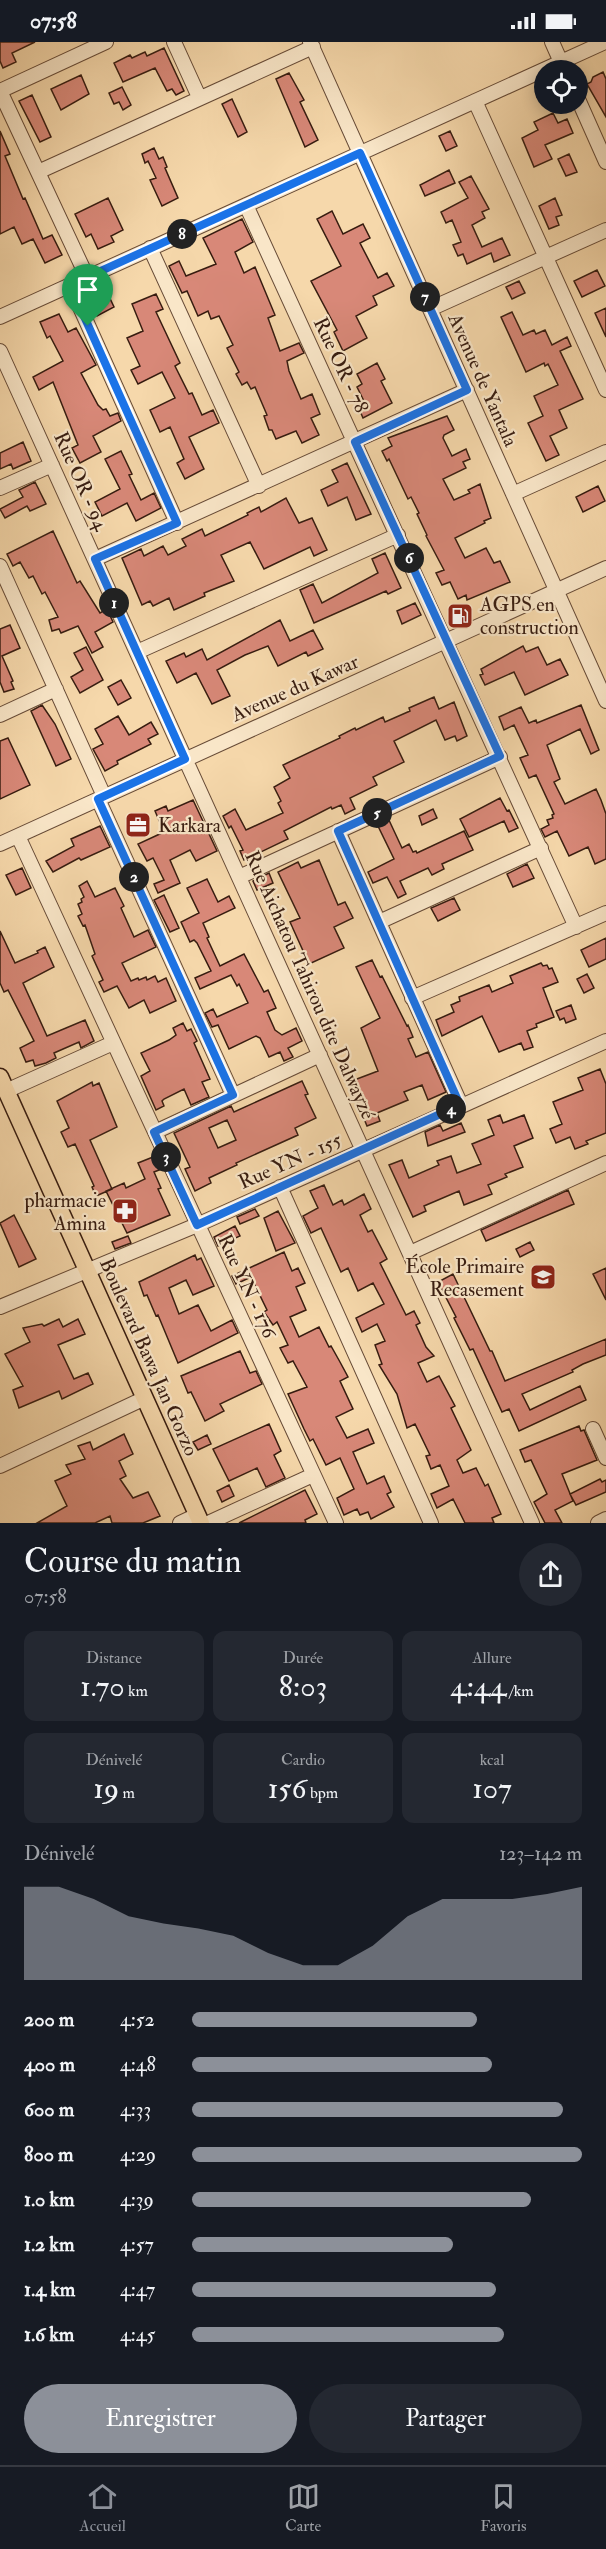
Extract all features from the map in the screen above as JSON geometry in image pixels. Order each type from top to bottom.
[{"type":"main road","name":"Boulevard Bawa Jan Gorzo","points":[[3,1084],[202,1520]]},
{"type":"street","points":[[87,277],[0,91],[106,42]]},
{"type":"street","points":[[174,42],[199,97]]},
{"type":"street","points":[[552,42],[560,60]]},
{"type":"street","points":[[574,60],[605,42]]},
{"type":"street","points":[[38,172],[312,44]]},
{"type":"street","name":"Avenue de Yantala","points":[[312,44],[606,701]]},
{"type":"street","points":[[0,316],[475,101],[534,78]]},
{"type":"street","points":[[475,101],[606,390]]},
{"type":"street","points":[[585,114],[606,160]]},
{"type":"street","name":"Rue OR - 78","points":[[246,205],[500,756],[576,927]]},
{"type":"street","points":[[430,309],[606,230]]},
{"type":"street","points":[[150,248],[259,486]]},
{"type":"street","points":[[70,285],[177,523]]},
{"type":"street","name":"Rue OR - 94","points":[[0,351],[185,759]]},
{"type":"street","points":[[95,559],[467,390]]},
{"type":"street","points":[[513,494],[606,452]]},
{"type":"street","points":[[0,488],[52,465]]},
{"type":"street","points":[[137,652],[398,535]]},
{"type":"street","points":[[0,566],[6,594],[56,689],[101,798],[233,1095]]},
{"type":"street","name":"Avenue du Kawar","points":[[0,844],[606,568]]},
{"type":"street","points":[[0,715],[56,689]]},
{"type":"street","points":[[239,877],[500,756]]},
{"type":"street","name":"Rue Aichatou Tahirou dite Dalwayzé","points":[[185,759],[532,1523]]},
{"type":"street","points":[[338,831],[460,1105]]},
{"type":"street","name":"Rue YN - 176","points":[[18,836],[336,1523]]},
{"type":"street","points":[[379,922],[541,848]]},
{"type":"street","points":[[412,998],[606,913]]},
{"type":"street","name":"Rue YN - 155","points":[[0,1306],[197,1225],[606,1041]]},
{"type":"street","points":[[3,1084],[114,1043]]},
{"type":"street","points":[[154,1132],[320,1055]]},
{"type":"street","points":[[410,1253],[606,1163]]},
{"type":"street","points":[[280,1187],[431,1523]]},
{"type":"street","points":[[0,1466],[145,1398]]},
{"type":"street","points":[[593,1429],[606,1458]]},
{"type":"street","points":[[180,1523],[202,1520],[313,1475]]},
{"type":"street","points":[[598,1523],[606,1519]]},
{"type":"building","points":[[0,42],[35,42],[12,53],[16,62],[3,68],[0,61]]},
{"type":"building","points":[[164,48],[184,91],[176,95],[172,89],[167,91],[155,68],[123,82],[114,63],[130,55],[132,58],[145,52],[147,56]]},
{"type":"building","points":[[603,72],[606,79],[606,117],[588,86],[593,77]]},
{"type":"building","points":[[289,73],[304,100],[300,102],[318,140],[305,147],[276,79]]},
{"type":"building","points":[[81,75],[89,94],[61,110],[51,89]]},
{"type":"building","points":[[122,87],[131,105],[123,110],[119,102],[114,104],[109,93]]},
{"type":"building","points":[[32,95],[51,137],[40,142],[19,101]]},
{"type":"building","points":[[232,99],[247,132],[238,137],[222,104]]},
{"type":"building","points":[[554,114],[558,123],[567,119],[573,133],[545,145],[552,159],[534,167],[522,138],[538,130],[534,122]]},
{"type":"building","points":[[0,131],[10,154],[5,156],[43,239],[52,235],[62,255],[45,263],[33,239],[22,244],[14,227],[0,234]]},
{"type":"building","points":[[450,131],[457,146],[446,151],[439,136]]},
{"type":"building","points":[[154,148],[159,159],[163,157],[167,167],[165,168],[178,198],[162,206],[150,180],[156,178],[148,161],[145,163],[142,154]]},
{"type":"building","points":[[569,154],[577,172],[566,176],[558,159]]},
{"type":"building","points":[[449,170],[455,183],[425,196],[420,185]]},
{"type":"building","points":[[471,176],[489,209],[482,212],[485,218],[472,225],[482,247],[502,238],[510,255],[494,262],[491,253],[467,264],[463,254],[458,256],[453,245],[461,242],[452,220],[446,223],[441,212],[468,198],[459,182]]},
{"type":"building","points":[[108,198],[123,230],[111,236],[114,242],[98,249],[91,234],[86,237],[75,214]]},
{"type":"building","points":[[555,198],[562,215],[556,217],[559,225],[549,229],[539,206]]},
{"type":"building","points":[[332,211],[343,234],[363,224],[370,238],[360,243],[378,278],[387,273],[394,286],[373,296],[377,305],[356,316],[367,338],[343,351],[334,332],[337,330],[311,281],[341,266],[317,219]]},
{"type":"building","points":[[242,219],[253,242],[235,252],[244,273],[255,267],[275,315],[268,318],[280,351],[299,343],[304,353],[287,361],[289,371],[301,399],[312,394],[320,414],[311,418],[319,435],[302,443],[296,431],[276,439],[272,430],[269,430],[264,416],[267,415],[255,387],[251,389],[247,382],[242,385],[236,374],[239,372],[227,348],[233,345],[219,316],[211,319],[208,311],[198,316],[187,291],[182,293],[169,266],[179,261],[186,276],[216,264],[203,238]]},
{"type":"building","points":[[597,270],[605,286],[582,297],[574,281]]},
{"type":"building","points":[[519,281],[525,293],[512,299],[506,287]]},
{"type":"building","points":[[106,290],[114,307],[97,316],[89,299]]},
{"type":"building","points":[[156,294],[163,309],[156,312],[180,363],[175,366],[189,394],[192,393],[202,415],[213,410],[219,423],[189,437],[204,469],[185,479],[177,463],[184,459],[170,427],[160,432],[150,410],[175,398],[162,372],[138,384],[131,370],[140,366],[127,338],[143,331],[132,304]]},
{"type":"building","points":[[606,308],[606,337],[595,313]]},
{"type":"building","points":[[512,312],[523,335],[534,330],[536,334],[545,330],[552,345],[567,337],[571,346],[560,351],[583,399],[559,410],[567,428],[550,436],[559,455],[546,461],[528,423],[543,416],[534,396],[558,385],[548,364],[545,366],[544,363],[526,372],[501,317]]},
{"type":"building","points":[[59,314],[68,332],[76,328],[96,365],[81,373],[98,405],[103,410],[106,409],[110,416],[118,413],[121,421],[93,436],[101,452],[80,463],[72,448],[78,445],[53,382],[39,390],[33,377],[63,361],[50,336],[47,338],[40,322]]},
{"type":"building","points":[[377,363],[385,379],[381,381],[392,403],[363,418],[357,404],[364,401],[357,387],[362,384],[357,374]]},
{"type":"building","points":[[447,416],[454,430],[444,435],[443,438],[452,456],[466,449],[470,459],[463,462],[466,468],[443,479],[454,500],[470,493],[468,490],[480,484],[491,518],[455,538],[465,558],[486,548],[494,563],[500,561],[510,582],[467,600],[466,595],[458,599],[450,582],[442,585],[436,573],[444,570],[426,536],[417,514],[419,513],[411,497],[408,499],[389,459],[387,461],[382,451],[392,446],[388,438]]},
{"type":"building","points":[[23,442],[31,461],[13,469],[11,464],[0,469],[0,453]]},
{"type":"building","points":[[121,451],[141,500],[154,493],[161,508],[136,521],[127,503],[102,516],[95,502],[120,489],[105,459]]},
{"type":"building","points":[[347,463],[371,514],[356,520],[347,497],[328,506],[321,490],[338,482],[332,470]]},
{"type":"building","points":[[35,482],[46,504],[30,511],[27,506],[5,518],[0,509],[23,497],[19,490]]},
{"type":"building","points":[[598,486],[605,501],[583,512],[576,497]]},
{"type":"building","points":[[286,498],[299,523],[312,518],[327,550],[314,556],[310,547],[264,569],[250,542],[221,555],[234,581],[204,593],[205,596],[174,610],[169,598],[153,606],[150,601],[142,605],[122,558],[141,549],[144,556],[163,546],[168,555],[186,546],[182,539],[202,529],[205,536],[248,515],[247,513],[259,507],[261,512]]},
{"type":"building","points":[[53,531],[77,583],[80,581],[100,613],[107,609],[113,622],[95,632],[103,647],[92,653],[78,626],[61,633],[59,629],[52,631],[49,620],[58,617],[45,592],[42,594],[33,576],[29,578],[20,562],[13,566],[7,554]]},
{"type":"building","points":[[385,553],[401,588],[388,594],[386,591],[314,623],[300,590],[313,584],[322,603],[378,573],[372,559]]},
{"type":"building","points":[[415,603],[421,615],[402,624],[397,611]]},
{"type":"building","points":[[280,620],[290,641],[313,630],[323,649],[308,656],[306,652],[278,666],[268,646],[245,655],[217,670],[230,696],[212,704],[196,673],[177,683],[166,661],[184,653],[186,657],[202,649],[207,660]]},
{"type":"building","points":[[10,625],[20,648],[2,656],[14,689],[4,692],[0,682],[0,629]]},
{"type":"building","points":[[523,646],[526,652],[538,647],[547,665],[560,659],[568,675],[525,695],[514,672],[485,685],[480,675],[483,674],[481,669]]},
{"type":"building","points":[[86,647],[103,680],[80,693],[71,677],[83,670],[74,653]]},
{"type":"building","points":[[121,680],[131,698],[118,705],[108,687]]},
{"type":"building","points":[[434,697],[439,709],[454,702],[467,736],[457,741],[455,736],[445,740],[436,720],[394,741],[404,762],[373,777],[377,785],[350,798],[355,809],[345,814],[341,805],[332,809],[331,807],[284,831],[288,839],[244,860],[240,851],[243,850],[231,826],[229,828],[223,816],[235,809],[246,830],[283,813],[278,803],[281,801],[274,787],[290,778],[283,765],[340,738],[339,736],[355,728],[356,730],[383,717],[385,722]]},
{"type":"building","points":[[42,705],[55,724],[71,759],[56,766],[31,711]]},
{"type":"building","points":[[581,705],[599,750],[591,754],[580,729],[547,745],[560,779],[554,782],[565,804],[596,789],[601,800],[606,814],[606,859],[595,864],[588,847],[569,856],[557,831],[545,837],[541,829],[549,825],[547,820],[553,818],[554,814],[536,775],[529,778],[520,758],[528,755],[514,725],[504,730],[499,717],[521,707],[529,723],[536,720],[537,723]]},
{"type":"building","points":[[118,716],[129,735],[151,722],[158,734],[148,739],[151,744],[117,761],[118,764],[105,771],[93,749],[103,744],[95,729]]},
{"type":"building","points":[[8,738],[30,785],[0,799],[0,741]]},
{"type":"building","points":[[500,798],[518,828],[509,832],[504,821],[469,837],[460,819]]},
{"type":"building","points":[[193,800],[217,851],[196,861],[190,850],[170,860],[180,883],[158,893],[154,884],[164,880],[153,858],[147,861],[138,844],[164,832],[155,811],[166,806],[168,811]]},
{"type":"building","points":[[433,809],[437,818],[422,825],[419,816]]},
{"type":"building","points":[[388,818],[402,848],[409,844],[413,852],[417,853],[464,831],[473,850],[442,864],[444,869],[432,875],[428,868],[400,881],[406,894],[398,898],[387,877],[373,883],[368,872],[394,859],[377,824]]},
{"type":"building","points":[[100,826],[110,847],[81,860],[79,858],[53,872],[46,861],[74,846],[71,839]]},
{"type":"building","points":[[319,860],[338,905],[345,902],[353,918],[334,927],[344,948],[309,964],[290,922],[300,918],[278,872],[298,862],[301,868]]},
{"type":"building","points":[[527,864],[534,878],[513,887],[507,874]]},
{"type":"building","points":[[22,868],[31,888],[16,895],[6,875]]},
{"type":"building","points":[[269,873],[273,883],[257,890],[253,881]]},
{"type":"building","points":[[207,879],[218,902],[229,896],[235,908],[203,923],[220,966],[244,954],[264,992],[268,990],[276,1008],[267,1012],[275,1030],[282,1035],[296,1028],[302,1041],[288,1048],[293,1057],[284,1061],[280,1052],[269,1057],[260,1038],[256,1036],[229,1049],[218,1025],[212,1027],[205,1013],[213,1009],[217,1017],[248,1003],[239,984],[237,986],[231,975],[200,989],[195,978],[211,971],[197,943],[194,940],[190,942],[181,922],[199,913],[187,888]]},
{"type":"building","points":[[87,881],[95,897],[115,888],[124,906],[121,908],[134,937],[148,930],[156,947],[122,963],[131,981],[146,977],[147,980],[155,976],[158,982],[166,978],[176,1001],[150,1013],[144,1000],[129,1008],[117,986],[104,992],[99,982],[103,980],[92,956],[95,954],[85,925],[83,926],[78,916],[82,914],[78,904],[84,897],[79,886]]},
{"type":"building","points":[[164,895],[179,928],[170,932],[154,900]]},
{"type":"building","points":[[454,898],[460,910],[438,921],[431,908]]},
{"type":"building","points":[[0,931],[15,963],[38,953],[37,951],[45,947],[54,967],[23,983],[47,1036],[85,1020],[94,1041],[81,1048],[79,1042],[54,1053],[56,1058],[46,1063],[35,1066],[33,1060],[26,1062],[20,1048],[34,1041],[8,990],[4,992],[0,983]]},
{"type":"building","points":[[606,938],[606,959],[589,967],[581,950]]},
{"type":"building","points":[[372,960],[408,1025],[413,1037],[408,1039],[416,1057],[428,1052],[446,1092],[428,1100],[422,1085],[404,1092],[408,1100],[377,1113],[380,1121],[367,1126],[349,1082],[378,1071],[361,1028],[380,1018],[356,967]]},
{"type":"building","points":[[541,963],[543,966],[547,965],[549,969],[552,968],[558,982],[543,988],[554,1017],[536,1024],[537,1027],[527,1031],[533,1047],[524,1050],[521,1043],[499,1052],[482,1016],[442,1036],[436,1020],[454,1012],[451,1005],[460,1001],[459,997],[489,985],[492,992],[513,983],[510,976]]},
{"type":"building","points":[[587,974],[594,988],[584,993],[577,979]]},
{"type":"building","points":[[571,1005],[576,1019],[566,1023],[564,1018],[560,1020],[556,1011]]},
{"type":"building","points":[[183,1023],[187,1031],[191,1029],[197,1041],[194,1043],[210,1079],[202,1082],[209,1097],[191,1105],[184,1089],[164,1099],[162,1101],[164,1106],[156,1110],[141,1076],[150,1071],[141,1053],[176,1035],[173,1028]]},
{"type":"building","points":[[600,1069],[606,1084],[606,1133],[586,1141],[588,1144],[575,1149],[570,1137],[556,1143],[550,1129],[562,1124],[553,1102],[583,1090],[578,1078]]},
{"type":"building","points":[[302,1081],[308,1094],[305,1095],[316,1118],[295,1128],[298,1135],[236,1163],[237,1165],[209,1178],[211,1183],[195,1191],[185,1169],[190,1167],[174,1133],[231,1106],[234,1112]],"holes":[[[227,1120],[236,1140],[218,1148],[209,1128]]]},
{"type":"building","points":[[92,1082],[93,1086],[99,1083],[117,1127],[90,1140],[112,1189],[96,1196],[92,1187],[94,1186],[75,1144],[68,1147],[61,1132],[69,1128],[57,1101]]},
{"type":"building","points":[[500,1115],[503,1123],[524,1115],[533,1138],[514,1146],[523,1167],[505,1174],[507,1177],[488,1185],[492,1194],[464,1205],[459,1191],[424,1206],[426,1211],[413,1217],[389,1165],[402,1160],[409,1178],[439,1165],[437,1161],[451,1156],[457,1173],[481,1164],[472,1144],[494,1135],[488,1120]]},
{"type":"building","points":[[461,1123],[465,1132],[428,1146],[425,1132],[440,1125],[443,1131]]},
{"type":"building","points":[[153,1157],[159,1170],[154,1172],[161,1188],[158,1189],[170,1215],[127,1233],[106,1191],[124,1183],[126,1188],[145,1179],[138,1163]]},
{"type":"building","points":[[324,1185],[333,1205],[342,1200],[344,1205],[364,1194],[371,1209],[360,1215],[368,1232],[372,1230],[387,1259],[380,1263],[406,1315],[414,1311],[420,1323],[416,1325],[426,1347],[434,1356],[418,1363],[427,1382],[439,1376],[455,1406],[451,1408],[471,1450],[457,1460],[463,1473],[476,1468],[485,1486],[488,1484],[501,1514],[492,1518],[494,1523],[465,1523],[453,1499],[437,1508],[431,1494],[449,1486],[440,1465],[431,1469],[426,1456],[430,1455],[415,1424],[407,1428],[397,1394],[379,1365],[382,1364],[375,1345],[385,1341],[377,1324],[362,1332],[356,1318],[384,1304],[373,1283],[358,1291],[348,1268],[341,1272],[321,1228],[311,1233],[303,1216],[318,1208],[310,1191]]},
{"type":"building","points":[[568,1190],[574,1204],[486,1241],[481,1230]]},
{"type":"building","points":[[255,1209],[259,1216],[240,1224],[237,1217]]},
{"type":"building","points":[[278,1211],[295,1243],[276,1251],[264,1218]]},
{"type":"building","points":[[14,1215],[36,1259],[19,1267],[0,1223]]},
{"type":"building","points":[[235,1226],[240,1236],[218,1246],[214,1237]]},
{"type":"building","points":[[128,1236],[131,1243],[115,1249],[112,1242]]},
{"type":"building","points":[[530,1242],[534,1250],[520,1257],[516,1249]]},
{"type":"building","points":[[284,1252],[292,1271],[298,1268],[305,1283],[296,1287],[306,1310],[290,1317],[299,1337],[319,1327],[329,1347],[331,1346],[348,1377],[340,1381],[353,1409],[336,1417],[347,1438],[368,1429],[374,1443],[353,1452],[367,1484],[384,1476],[391,1492],[387,1494],[394,1507],[371,1519],[368,1512],[360,1515],[357,1509],[344,1515],[337,1498],[354,1489],[340,1458],[326,1465],[313,1439],[310,1441],[304,1429],[288,1394],[307,1387],[293,1361],[288,1363],[280,1348],[288,1345],[277,1322],[273,1325],[264,1312],[267,1310],[251,1277],[236,1284],[232,1276]]},
{"type":"building","points":[[195,1255],[197,1260],[201,1258],[214,1286],[193,1295],[186,1280],[169,1288],[179,1314],[198,1305],[211,1331],[232,1320],[238,1333],[178,1363],[158,1315],[156,1316],[147,1295],[144,1296],[139,1282]]},
{"type":"building","points":[[606,1268],[606,1300],[593,1274]]},
{"type":"building","points":[[453,1274],[505,1381],[606,1339],[606,1355],[522,1394],[530,1410],[580,1386],[586,1400],[519,1431],[509,1409],[502,1412],[473,1349],[470,1350],[438,1282]]},
{"type":"building","points":[[59,1319],[63,1327],[78,1319],[85,1334],[58,1345],[74,1379],[88,1373],[93,1384],[62,1399],[59,1391],[19,1408],[13,1390],[23,1386],[5,1354],[30,1342],[23,1328],[42,1324],[44,1326]]},
{"type":"building","points":[[240,1351],[250,1373],[256,1371],[262,1384],[220,1404],[224,1411],[205,1421],[191,1392],[188,1393],[181,1376]]},
{"type":"building","points":[[269,1424],[281,1451],[274,1455],[285,1478],[266,1487],[257,1468],[229,1481],[213,1449]]},
{"type":"building","points":[[579,1426],[581,1431],[584,1430],[597,1460],[562,1474],[573,1501],[555,1510],[562,1523],[545,1523],[534,1502],[547,1494],[531,1460],[525,1462],[520,1450]]},
{"type":"building","points":[[124,1434],[133,1454],[119,1461],[126,1476],[120,1479],[133,1498],[148,1492],[160,1516],[143,1523],[112,1523],[110,1516],[95,1523],[37,1523],[67,1506],[55,1481],[71,1474],[66,1465],[85,1459],[78,1446],[90,1442],[93,1450]]},
{"type":"building","points":[[207,1435],[211,1444],[198,1450],[193,1442]]},
{"type":"building","points":[[600,1479],[602,1482],[606,1480],[606,1492],[576,1505],[570,1494]]},
{"type":"building","points":[[229,1485],[234,1496],[222,1502],[217,1491]]},
{"type":"building","points":[[305,1490],[317,1514],[305,1520],[306,1523],[239,1523]]},
{"type":"place","name":"AGPS en construction","points":[[460,616]]},
{"type":"place","name":"Karkara","points":[[138,825]]},
{"type":"place","name":"pharmacie Amina","points":[[125,1211]]},
{"type":"place","name":"École Primaire Recasement","points":[[543,1277]]},
{"type":"route","points":[[360,153],[467,390],[355,442],[500,756],[338,831],[460,1105],[197,1225],[154,1132],[233,1095],[98,799],[185,759],[95,559],[177,523],[88,326],[70,285],[360,153]]}]
